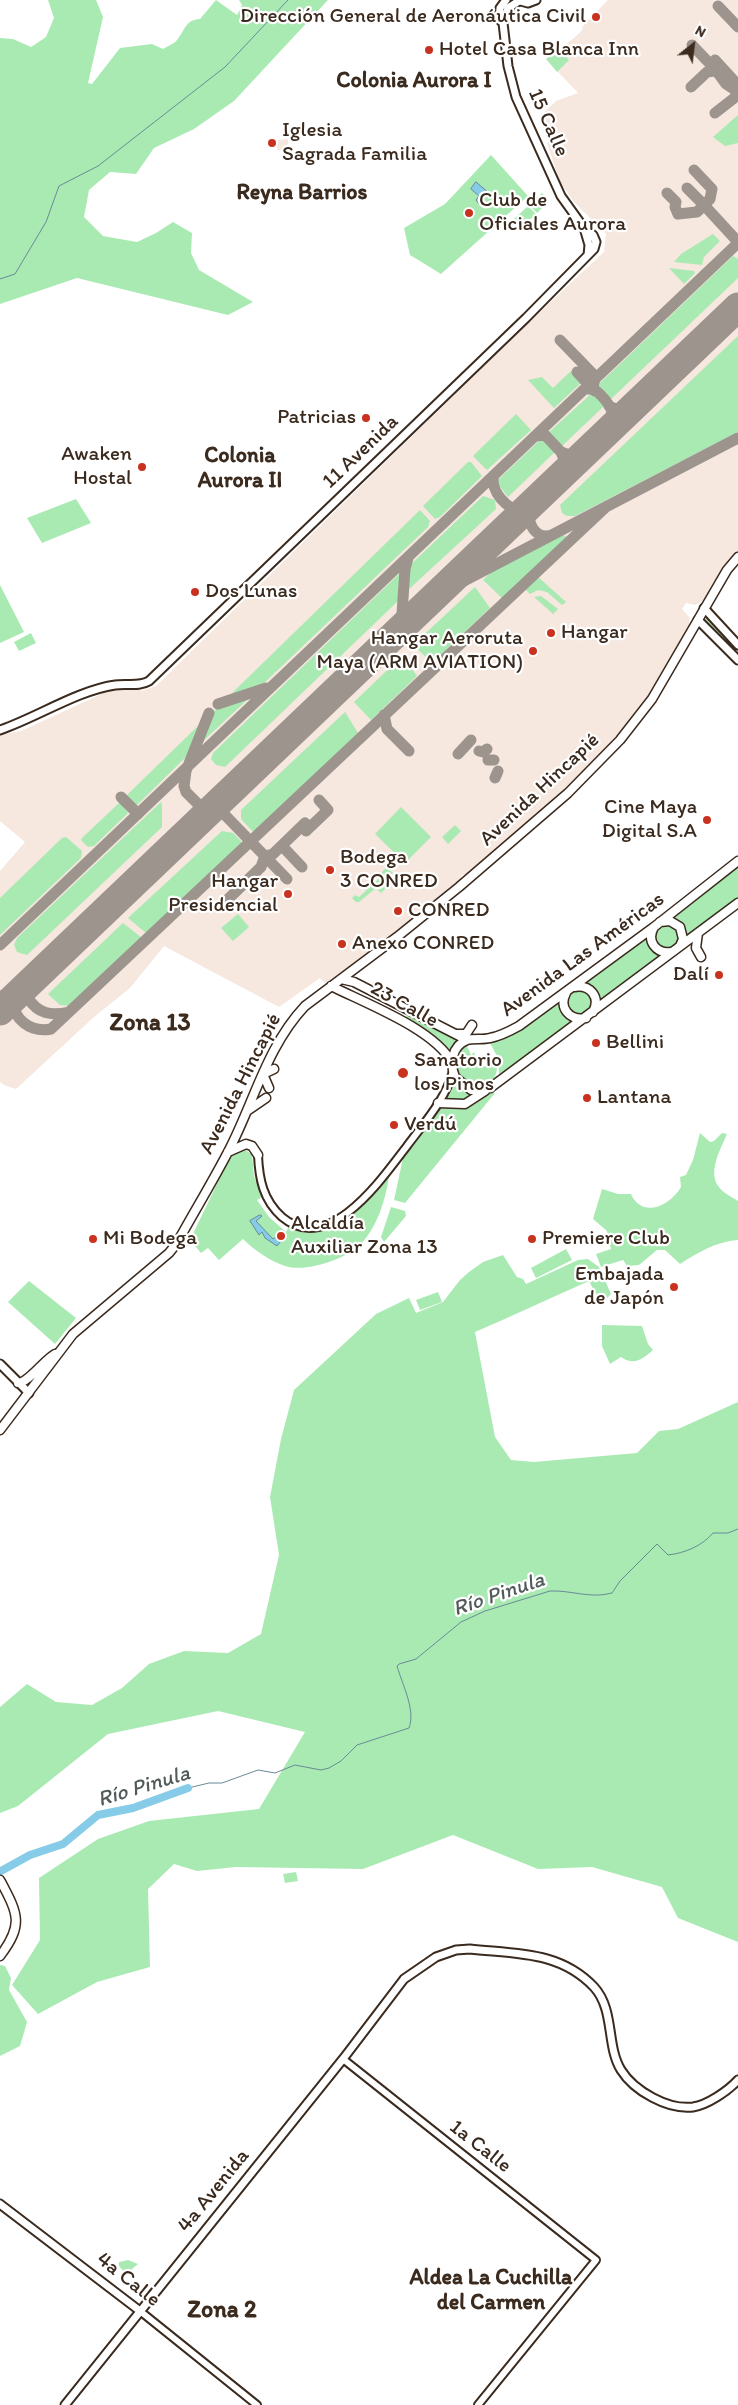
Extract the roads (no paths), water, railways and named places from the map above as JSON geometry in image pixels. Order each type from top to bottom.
[{"type":"main road","name":"15 Calle","points":[[506,0],[499,11],[499,19],[502,23],[510,75],[516,97],[560,193],[584,228]]},
{"type":"main road","points":[[502,23],[508,8],[518,1],[528,3],[536,0]]},
{"type":"main road","name":"11 Avenida","points":[[0,730],[98,688],[142,684],[157,674],[588,255],[596,242],[593,235],[584,228]]},
{"type":"main road","name":"Avenida Hincapié","points":[[0,1430],[62,1348],[85,1323],[173,1248],[228,1152],[280,1037],[292,1019],[305,1006],[341,978],[398,937],[568,793],[634,724],[652,699],[727,570],[738,557]]},
{"type":"main road","points":[[704,608],[738,645]]},
{"type":"main road","points":[[698,620],[738,660]]},
{"type":"main road","name":"Avenida Las Américas","points":[[467,1040],[489,1039],[504,1034],[571,988],[738,861]]},
{"type":"main road","points":[[438,1103],[467,1103],[490,1088],[738,903]]},
{"type":"main road","points":[[673,952],[664,953],[656,948],[651,940],[657,924],[670,921],[680,927],[683,939],[680,946]]},
{"type":"main road","points":[[699,933],[695,944],[701,956]]},
{"type":"main road","points":[[353,970],[354,982]]},
{"type":"main road","name":"23 Calle","points":[[341,978],[354,982],[467,1040]]},
{"type":"main road","name":"23 Calle","points":[[331,986],[431,1038],[445,1051],[452,1067]]},
{"type":"main road","points":[[585,987],[593,993],[596,1003],[589,1016],[575,1018],[567,1013],[563,1003],[571,988],[585,987]]},
{"type":"main road","points":[[401,1021],[407,1009]]},
{"type":"main road","points":[[454,1034],[466,1034],[472,1025]]},
{"type":"main road","points":[[467,1040],[457,1048],[452,1067],[459,1083],[470,1090],[490,1088]]},
{"type":"main road","points":[[269,1088],[263,1074],[274,1069]]},
{"type":"main road","points":[[248,1111],[266,1098]]},
{"type":"main road","points":[[228,1152],[246,1144],[252,1146],[258,1155]]},
{"type":"main road","points":[[18,1383],[26,1381],[43,1362],[62,1348]]},
{"type":"main road","points":[[0,1364],[29,1394]]},
{"type":"main road","points":[[0,1880],[17,1920],[14,1936],[0,1956]]},
{"type":"main road","name":"4a Avenida","points":[[65,2405],[343,2059],[390,1999],[397,1987],[413,1972],[436,1958],[463,1949],[556,1959],[595,1988],[608,2016],[621,2069],[641,2090],[668,2103],[690,2107],[704,2104],[737,2082]]},
{"type":"main road","name":"4a Calle","points":[[0,2204],[140,2311]]},
{"type":"street","points":[[258,1155],[259,1175],[266,1196],[275,1210],[292,1224],[311,1227],[329,1223],[352,1210],[395,1160],[438,1103],[452,1067]]},
{"type":"street","name":"1a Calle","points":[[343,2059],[596,2260],[478,2405]]},
{"type":"street","name":"4a Calle","points":[[140,2311],[257,2405]]},
{"type":"water","points":[[476,182],[489,193],[479,204],[476,200],[479,196],[471,189]]},
{"type":"water","points":[[260,1215],[262,1216],[256,1221],[273,1239],[276,1237],[281,1241],[277,1246],[265,1238],[262,1232],[259,1235],[250,1221]]},
{"type":"waterway","points":[[0,279],[15,274],[46,222],[59,186],[98,166],[225,67],[288,0]]},
{"type":"waterway","name":"Río Pinula","points":[[188,1788],[209,1783],[222,1783],[258,1770],[275,1773],[295,1765],[321,1770],[329,1768],[341,1761],[357,1745],[409,1728],[411,1721],[410,1705],[397,1666],[416,1659],[461,1622],[485,1611],[550,1591],[588,1595],[612,1593],[620,1581],[657,1544],[668,1555],[674,1554],[687,1551],[709,1538],[713,1533],[728,1533],[738,1529]]},
{"type":"waterway","name":"Río Pinula","points":[[1,1871],[30,1855],[63,1844],[98,1815],[133,1808],[188,1788]]},
{"type":"place","name":"Dirección General de Aeronáutica Civil","points":[[596,17]]},
{"type":"place","name":"Hotel Casa Blanca Inn","points":[[429,50]]},
{"type":"place","name":"Iglesia Sagrada Familia","points":[[272,143]]},
{"type":"place","name":"Club de Oficiales Aurora","points":[[469,213]]},
{"type":"place","name":"Patricias","points":[[366,418]]},
{"type":"place","name":"Awaken Hostal","points":[[142,467]]},
{"type":"place","name":"Dos Lunas","points":[[195,592]]},
{"type":"place","name":"Hangar","points":[[551,633]]},
{"type":"place","name":"Hangar Aeroruta Maya (ARM AVIATION)","points":[[533,651]]},
{"type":"place","name":"Cine Maya Digital S.A","points":[[707,820]]},
{"type":"place","name":"Bodega 3 CONRED","points":[[330,870]]},
{"type":"place","name":"Hangar Presidencial","points":[[288,894]]},
{"type":"place","name":"CONRED","points":[[398,911]]},
{"type":"place","name":"Anexo CONRED","points":[[342,944]]},
{"type":"place","name":"Dalí","points":[[719,975]]},
{"type":"place","name":"Bellini","points":[[596,1043]]},
{"type":"place","name":"Sanatorio los Pinos","points":[[403,1073]]},
{"type":"place","name":"Lantana","points":[[587,1098]]},
{"type":"place","name":"Verdú","points":[[394,1125]]},
{"type":"place","name":"Alcaldía Auxiliar Zona 13","points":[[281,1236]]},
{"type":"place","name":"Mi Bodega","points":[[93,1239]]},
{"type":"place","name":"Premiere Club","points":[[532,1239]]},
{"type":"place","name":"Embajada de Japón","points":[[674,1287]]},
{"type":"district","name":"Colonia Aurora I","points":[[414,81]]},
{"type":"district","name":"Reyna Barrios","points":[[302,193]]},
{"type":"district","name":"Colonia Aurora II","points":[[240,468]]},
{"type":"district","name":"Zona 13","points":[[150,1024]]},
{"type":"district","name":"Aldea La Cuchilla del Carmen","points":[[491,2290]]},
{"type":"district","name":"Zona 2","points":[[222,2311]]}]
